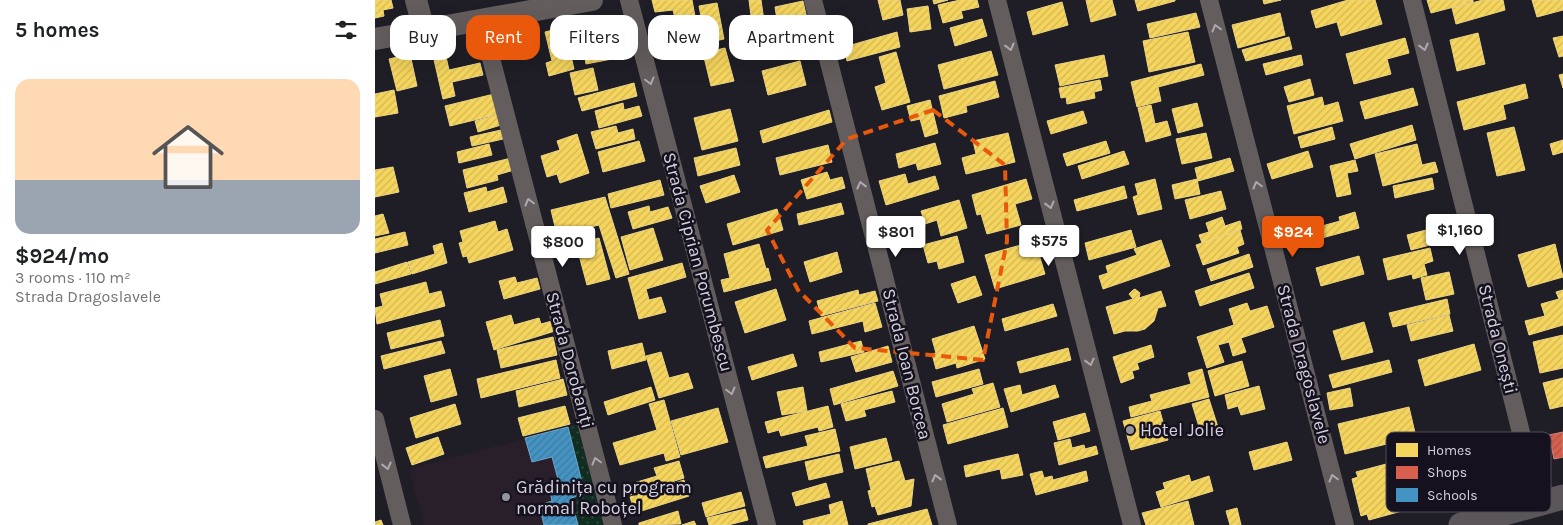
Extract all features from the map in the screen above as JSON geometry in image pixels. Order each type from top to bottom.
[{"type":"main road","points":[[1551,505],[1563,497]]},
{"type":"main road","points":[[1461,525],[1520,512]]},
{"type":"main road","points":[[1519,525],[1521,520],[1537,512]]},
{"type":"street","points":[[416,0],[420,15]]},
{"type":"street","points":[[509,15],[592,0]]},
{"type":"street","name":"Strada Ciprian Porumbescu","points":[[629,0],[767,525]]},
{"type":"street","name":"Strada Ioan Borcea","points":[[813,0],[948,525]]},
{"type":"street","points":[[997,0],[1132,525]]},
{"type":"street","name":"Strada Dragoslavele","points":[[1209,0],[1345,525]]},
{"type":"street","name":"Strada Onești","points":[[1412,0],[1531,432]]},
{"type":"street","points":[[375,39],[390,36]]},
{"type":"street","name":"Strada Dorobanți","points":[[491,60],[613,525]]},
{"type":"street","points":[[375,419],[402,525]]},
{"type":"highlighted area","points":[[933,110],[1005,165],[1007,241],[983,360],[855,348],[798,290],[767,230],[847,139]]},
{"type":"shaded area","name":"Grădinița cu program normal Roboțel","points":[[577,425],[603,525],[424,525],[409,469]]},
{"type":"green space","points":[[577,425],[603,525],[578,525],[571,498],[585,494],[568,427]]},
{"type":"building: Homes","points":[[375,0],[391,0],[393,8],[383,10],[384,16],[375,18]]},
{"type":"building: Homes","points":[[652,0],[692,0],[695,15],[674,15],[673,10],[655,12]]},
{"type":"building: Homes","points":[[749,0],[761,0],[763,15],[751,15]]},
{"type":"building: Homes","points":[[878,0],[900,0],[903,15],[883,20]]},
{"type":"building: Homes","points":[[933,0],[948,0],[934,4]]},
{"type":"building: Homes","points":[[960,0],[977,0],[979,7],[961,11],[963,18],[943,23],[938,5]]},
{"type":"building: Homes","points":[[1086,0],[1112,0],[1116,15],[1091,22]]},
{"type":"building: Homes","points":[[1135,0],[1175,0],[1175,1],[1138,11]]},
{"type":"building: Homes","points":[[1263,0],[1281,0],[1264,4]]},
{"type":"building: Homes","points":[[1348,0],[1375,0],[1382,24],[1341,36],[1337,22],[1316,28],[1311,11]]},
{"type":"building: Homes","points":[[1427,0],[1473,0],[1473,2],[1431,13]]},
{"type":"building: Homes","points":[[1483,0],[1503,0],[1505,10],[1456,24],[1452,8]]},
{"type":"building: Homes","points":[[1532,0],[1563,0],[1563,10],[1537,17]]},
{"type":"building: Homes","points":[[803,1],[806,15],[776,15],[775,7]]},
{"type":"building: Homes","points":[[1062,2],[1068,25],[1033,35],[1027,12]]},
{"type":"building: Homes","points":[[717,3],[724,39],[719,40],[719,15],[701,15],[699,6]]},
{"type":"building: Homes","points":[[928,6],[931,29],[910,32],[907,9]]},
{"type":"building: Homes","points":[[1196,13],[1200,27],[1150,38],[1147,24]]},
{"type":"building: Homes","points":[[1280,13],[1285,35],[1238,48],[1232,25]]},
{"type":"building: Homes","points":[[982,19],[987,36],[955,46],[950,28]]},
{"type":"building: Homes","points":[[550,31],[550,53],[545,32]]},
{"type":"building: Homes","points":[[897,32],[900,47],[853,59],[853,44]]},
{"type":"building: Homes","points":[[1188,32],[1195,62],[1149,72],[1143,41]]},
{"type":"building: Homes","points":[[1478,33],[1485,64],[1457,71],[1450,40]]},
{"type":"building: Homes","points":[[1563,36],[1563,56],[1559,57],[1553,38]]},
{"type":"building: Homes","points":[[1289,37],[1292,49],[1246,61],[1242,50]]},
{"type":"building: Homes","points":[[1405,38],[1409,53],[1387,59],[1391,74],[1354,84],[1346,54]]},
{"type":"building: Homes","points":[[725,48],[734,81],[711,86],[705,60],[719,60],[719,49]]},
{"type":"building: Homes","points":[[991,51],[998,75],[944,89],[938,65]]},
{"type":"building: Homes","points":[[896,52],[910,102],[882,110],[875,87],[886,83],[879,57]]},
{"type":"building: Homes","points":[[1104,55],[1108,76],[1060,86],[1055,65]]},
{"type":"building: Homes","points":[[1301,55],[1303,65],[1266,75],[1263,64]]},
{"type":"building: Homes","points":[[389,59],[411,60],[417,86],[397,91]]},
{"type":"building: Homes","points":[[434,60],[447,60],[449,70],[480,63],[483,75],[452,82],[455,96],[443,99]]},
{"type":"building: Homes","points":[[572,60],[574,69],[549,76],[546,63]]},
{"type":"building: Homes","points":[[585,60],[607,60],[586,64]]},
{"type":"building: Homes","points":[[800,61],[806,85],[768,95],[762,71]]},
{"type":"building: Homes","points":[[1201,64],[1204,75],[1158,87],[1161,101],[1137,107],[1131,82]]},
{"type":"building: Homes","points":[[593,68],[598,90],[575,95],[570,73]]},
{"type":"building: Homes","points":[[1563,74],[1563,88],[1559,75]]},
{"type":"building: Homes","points":[[1310,79],[1314,95],[1289,102],[1284,87]]},
{"type":"building: Homes","points":[[1100,80],[1102,90],[1094,92],[1095,98],[1067,104],[1066,97],[1061,98],[1059,88]]},
{"type":"building: Homes","points":[[995,81],[999,97],[966,106],[967,112],[944,118],[939,96]]},
{"type":"building: Homes","points":[[634,83],[637,96],[582,111],[578,98]]},
{"type":"building: Homes","points":[[1525,84],[1528,98],[1503,105],[1506,119],[1464,130],[1457,102]]},
{"type":"building: Homes","points":[[1413,88],[1418,105],[1365,119],[1360,102]]},
{"type":"building: Homes","points":[[394,90],[398,113],[375,117],[375,94]]},
{"type":"building: Homes","points":[[494,94],[499,114],[450,126],[445,106]]},
{"type":"building: Homes","points":[[1322,97],[1324,106],[1338,102],[1343,121],[1294,134],[1287,106]]},
{"type":"building: Homes","points":[[930,100],[938,133],[925,137],[920,119],[911,121],[907,106]]},
{"type":"building: Homes","points":[[623,103],[624,110],[639,106],[642,116],[599,128],[595,111]]},
{"type":"building: Homes","points":[[1197,103],[1203,126],[1178,133],[1172,109]]},
{"type":"building: Homes","points":[[1151,105],[1155,124],[1167,121],[1171,135],[1146,142],[1138,108]]},
{"type":"building: Homes","points":[[730,109],[738,141],[702,150],[694,118]]},
{"type":"building: Homes","points":[[829,110],[832,122],[763,143],[760,131]]},
{"type":"building: Homes","points":[[1083,111],[1087,123],[1051,134],[1047,121]]},
{"type":"building: Homes","points":[[498,115],[501,125],[478,132],[475,121]]},
{"type":"building: Homes","points":[[1412,125],[1416,140],[1355,159],[1350,144]]},
{"type":"building: Homes","points":[[616,126],[618,133],[633,129],[635,139],[596,149],[591,132]]},
{"type":"building: Homes","points":[[1332,127],[1335,139],[1301,148],[1298,137]]},
{"type":"building: Homes","points":[[1514,127],[1525,170],[1497,176],[1487,133]]},
{"type":"building: Homes","points":[[501,130],[503,139],[472,146],[470,137]]},
{"type":"building: Homes","points":[[1008,133],[1015,162],[966,174],[962,158],[976,154],[973,141]]},
{"type":"building: Homes","points":[[1206,133],[1212,158],[1182,164],[1176,139]]},
{"type":"building: Homes","points":[[577,134],[589,173],[560,183],[557,174],[547,177],[541,156],[560,150],[557,141]]},
{"type":"building: Homes","points":[[1563,140],[1563,152],[1553,155],[1550,144]]},
{"type":"building: Homes","points":[[639,141],[645,161],[603,172],[598,152]]},
{"type":"building: Homes","points":[[1106,141],[1110,153],[1067,166],[1063,154]]},
{"type":"building: Homes","points":[[935,143],[941,164],[918,170],[916,163],[899,168],[896,154]]},
{"type":"building: Homes","points":[[489,144],[492,155],[459,163],[457,152]]},
{"type":"building: Homes","points":[[1417,144],[1422,165],[1435,162],[1438,172],[1383,186],[1375,154]]},
{"type":"building: Homes","points":[[828,145],[832,162],[780,175],[776,158]]},
{"type":"building: Homes","points":[[736,148],[740,165],[698,176],[694,158]]},
{"type":"building: Homes","points":[[1124,151],[1129,164],[1082,179],[1078,166]]},
{"type":"building: Homes","points":[[1308,151],[1313,167],[1272,179],[1267,164]]},
{"type":"building: Homes","points":[[511,158],[514,170],[497,175],[498,180],[467,188],[463,170]]},
{"type":"building: Homes","points":[[1230,158],[1234,171],[1198,181],[1195,168]]},
{"type":"building: Homes","points":[[1355,160],[1358,171],[1347,173],[1351,194],[1337,197],[1330,166]]},
{"type":"building: Homes","points":[[393,167],[399,192],[375,197],[375,170]]},
{"type":"building: Homes","points":[[827,172],[830,180],[842,177],[845,188],[807,199],[801,180]]},
{"type":"building: Homes","points":[[905,174],[908,184],[935,176],[939,189],[886,205],[879,181]]},
{"type":"building: Homes","points":[[734,175],[740,192],[706,203],[700,186]]},
{"type":"building: Homes","points":[[1432,178],[1434,189],[1395,198],[1393,186]]},
{"type":"building: Homes","points":[[1026,179],[1032,199],[1015,204],[1021,225],[987,234],[981,214],[977,215],[972,195]]},
{"type":"building: Homes","points":[[1155,179],[1162,209],[1138,215],[1133,197],[1138,195],[1135,184]]},
{"type":"building: Homes","points":[[1197,179],[1200,194],[1175,199],[1172,185]]},
{"type":"building: Homes","points":[[660,180],[664,195],[611,208],[608,194]]},
{"type":"building: Homes","points":[[1124,186],[1127,198],[1077,211],[1074,200]]},
{"type":"building: Homes","points":[[486,187],[487,192],[503,187],[507,202],[469,212],[464,193]]},
{"type":"building: Homes","points":[[1221,191],[1226,209],[1190,219],[1185,200]]},
{"type":"building: Homes","points":[[605,197],[629,274],[616,278],[599,225],[557,235],[551,210]]},
{"type":"building: Homes","points":[[959,200],[967,228],[941,236],[937,220],[925,224],[921,211]]},
{"type":"building: Homes","points":[[841,203],[844,214],[799,225],[797,214]]},
{"type":"building: Homes","points":[[649,206],[650,212],[668,207],[672,218],[633,229],[628,212]]},
{"type":"building: Homes","points":[[777,209],[783,230],[733,245],[727,224]]},
{"type":"building: Homes","points":[[1355,212],[1359,228],[1307,242],[1304,231],[1340,221],[1339,217]]},
{"type":"building: Homes","points":[[383,214],[389,233],[375,236],[375,216]]},
{"type":"building: Homes","points":[[1222,217],[1225,226],[1240,221],[1242,229],[1202,243],[1199,235],[1209,232],[1206,223]]},
{"type":"building: Homes","points":[[495,221],[498,232],[507,229],[513,250],[469,263],[467,256],[463,257],[459,243],[463,242],[460,231]]},
{"type":"building: Homes","points":[[1449,224],[1453,239],[1411,250],[1407,235]]},
{"type":"building: Homes","points":[[653,228],[663,260],[630,270],[621,237]]},
{"type":"building: Homes","points":[[1131,230],[1136,247],[1089,260],[1085,243]]},
{"type":"building: Homes","points":[[1240,230],[1244,244],[1237,247],[1239,253],[1203,265],[1196,245]]},
{"type":"building: Homes","points":[[405,232],[408,245],[375,253],[375,239]]},
{"type":"building: Homes","points":[[957,236],[964,262],[939,269],[937,261],[928,263],[923,245]]},
{"type":"building: Homes","points":[[599,238],[610,279],[587,285],[576,244]]},
{"type":"building: Homes","points":[[1161,240],[1170,266],[1103,289],[1099,276],[1108,273],[1106,266],[1137,255],[1134,249]]},
{"type":"building: Homes","points":[[1035,241],[1045,274],[995,289],[985,255]]},
{"type":"building: Homes","points":[[442,243],[447,263],[412,274],[408,262],[435,254],[433,246]]},
{"type":"building: Homes","points":[[759,244],[771,280],[724,292],[721,280],[730,278],[724,254]]},
{"type":"building: Homes","points":[[1555,244],[1563,277],[1528,287],[1518,255]]},
{"type":"building: Homes","points":[[1430,248],[1433,261],[1424,264],[1427,275],[1413,279],[1412,274],[1388,280],[1383,259]]},
{"type":"building: Homes","points":[[837,252],[842,272],[810,282],[804,262]]},
{"type":"building: Homes","points":[[1249,254],[1253,267],[1211,281],[1207,269]]},
{"type":"building: Homes","points":[[1359,256],[1364,274],[1321,286],[1316,268]]},
{"type":"building: Homes","points":[[407,262],[411,274],[375,284],[375,272]]},
{"type":"building: Homes","points":[[682,263],[686,277],[646,289],[649,300],[661,297],[666,312],[639,319],[628,278]]},
{"type":"building: Homes","points":[[1449,272],[1454,294],[1426,300],[1421,278]]},
{"type":"building: Homes","points":[[1249,273],[1254,288],[1200,306],[1195,291]]},
{"type":"building: Homes","points":[[975,276],[982,295],[958,303],[951,284]]},
{"type":"building: Homes","points":[[515,277],[517,283],[537,278],[540,289],[504,299],[499,281]]},
{"type":"building: Homes","points":[[426,282],[429,294],[441,291],[445,306],[377,324],[375,308],[383,306],[380,294]]},
{"type":"building: Homes","points":[[776,289],[786,320],[745,333],[735,302]]},
{"type":"building: Homes","points":[[1135,289],[1140,293],[1139,298],[1161,291],[1166,306],[1158,308],[1154,321],[1145,329],[1114,334],[1106,307],[1133,299],[1129,294]]},
{"type":"building: Homes","points":[[858,290],[859,295],[875,291],[878,301],[821,316],[817,301]]},
{"type":"building: Homes","points":[[1563,290],[1563,325],[1529,335],[1525,321],[1545,316],[1541,304],[1559,299],[1556,292]]},
{"type":"building: Homes","points":[[1447,299],[1450,314],[1393,327],[1389,313]]},
{"type":"building: Homes","points":[[875,303],[882,327],[865,332],[863,321],[812,334],[809,321]]},
{"type":"building: Homes","points":[[1247,303],[1250,311],[1267,306],[1274,327],[1241,338],[1246,352],[1233,356],[1229,342],[1218,345],[1224,362],[1207,368],[1197,337],[1234,325],[1229,309]]},
{"type":"building: Homes","points":[[1053,304],[1057,316],[1005,331],[1002,319]]},
{"type":"building: Homes","points":[[511,315],[514,325],[539,318],[541,324],[552,321],[555,331],[494,350],[486,322]]},
{"type":"building: Homes","points":[[1449,315],[1453,331],[1411,341],[1407,325]]},
{"type":"building: Homes","points":[[440,320],[444,336],[391,349],[387,333]]},
{"type":"building: Homes","points":[[1364,322],[1373,352],[1342,360],[1333,331]]},
{"type":"building: Homes","points":[[974,326],[985,359],[957,368],[956,363],[936,369],[932,354],[936,353],[932,339]]},
{"type":"building: Homes","points":[[1563,335],[1563,368],[1540,373],[1533,342]]},
{"type":"building: Homes","points":[[553,337],[557,355],[501,368],[497,350]]},
{"type":"building: Homes","points":[[441,341],[445,353],[384,369],[381,356]]},
{"type":"building: Homes","points":[[861,341],[864,352],[821,362],[819,352]]},
{"type":"building: Homes","points":[[642,343],[646,360],[612,369],[608,351]]},
{"type":"building: Homes","points":[[1474,344],[1481,370],[1425,386],[1418,360]]},
{"type":"building: Homes","points":[[1151,345],[1154,357],[1137,363],[1139,369],[1132,371],[1134,378],[1121,383],[1113,357]]},
{"type":"building: Homes","points":[[888,346],[892,362],[856,372],[851,357]]},
{"type":"building: Homes","points":[[1068,348],[1071,360],[1020,373],[1017,362]]},
{"type":"building: Homes","points":[[661,352],[669,378],[688,373],[693,388],[659,398],[646,356]]},
{"type":"building: Homes","points":[[793,354],[797,366],[752,380],[748,367]]},
{"type":"building: Homes","points":[[556,360],[560,378],[481,398],[477,379]]},
{"type":"building: Homes","points":[[1389,360],[1392,372],[1333,388],[1329,375]]},
{"type":"building: Homes","points":[[1242,361],[1249,386],[1215,396],[1208,371]]},
{"type":"building: Homes","points":[[450,369],[457,395],[431,402],[424,376]]},
{"type":"building: Homes","points":[[979,369],[983,384],[936,397],[932,382]]},
{"type":"building: Homes","points":[[1202,369],[1209,397],[1131,417],[1129,407],[1152,401],[1150,395],[1191,384],[1188,373]]},
{"type":"building: Homes","points":[[893,371],[898,386],[834,405],[830,389]]},
{"type":"building: Homes","points":[[1563,378],[1563,406],[1550,409],[1543,383]]},
{"type":"building: Homes","points":[[563,379],[567,395],[519,407],[516,391]]},
{"type":"building: Homes","points":[[993,383],[1000,407],[947,422],[942,404],[974,394],[972,389]]},
{"type":"building: Homes","points":[[1020,385],[1022,395],[1055,385],[1059,397],[1011,412],[1004,389]]},
{"type":"building: Homes","points":[[1259,386],[1265,409],[1241,415],[1238,406],[1228,409],[1225,395]]},
{"type":"building: Homes","points":[[651,387],[655,400],[608,415],[604,402]]},
{"type":"building: Homes","points":[[803,387],[807,411],[782,415],[777,392]]},
{"type":"building: Homes","points":[[1350,388],[1353,406],[1330,410],[1327,393]]},
{"type":"building: Homes","points":[[892,391],[895,402],[864,410],[866,416],[846,421],[841,404]]},
{"type":"building: Homes","points":[[1209,399],[1218,427],[1201,433],[1192,404]]},
{"type":"building: Homes","points":[[664,400],[680,457],[666,461],[664,453],[620,465],[613,443],[657,430],[649,404]]},
{"type":"building: Homes","points":[[455,404],[461,424],[416,438],[410,418]]},
{"type":"building: Homes","points":[[565,406],[570,424],[523,436],[518,418]]},
{"type":"building: Homes","points":[[828,406],[833,427],[819,431],[818,427],[781,436],[779,430],[768,433],[765,422]]},
{"type":"building: Homes","points":[[1409,407],[1415,432],[1386,432],[1386,444],[1345,454],[1338,424]]},
{"type":"building: Homes","points":[[718,408],[728,442],[681,455],[671,421]]},
{"type":"building: Homes","points":[[1003,408],[1008,427],[948,444],[943,425]]},
{"type":"building: Homes","points":[[1160,411],[1168,440],[1131,450],[1123,421]]},
{"type":"building: Homes","points":[[1085,413],[1090,431],[1058,440],[1053,422]]},
{"type":"building: Homes","points":[[835,429],[840,451],[766,468],[763,457],[808,446],[805,436]]},
{"type":"building: Homes","points":[[438,437],[444,454],[412,465],[406,448]]},
{"type":"building: Homes","points":[[886,438],[892,460],[855,469],[850,447]]},
{"type":"building: Homes","points":[[1070,439],[1072,448],[1084,445],[1085,449],[1096,446],[1098,454],[1059,465],[1054,443]]},
{"type":"building: Homes","points":[[1287,442],[1292,460],[1254,470],[1249,452]]},
{"type":"building: Homes","points":[[839,454],[843,472],[809,480],[805,462]]},
{"type":"building: Homes","points":[[1018,454],[1023,475],[1002,479],[1000,469],[966,477],[964,466]]},
{"type":"building: Homes","points":[[679,461],[684,478],[630,495],[627,485],[657,476],[654,468]]},
{"type":"building: Homes","points":[[899,461],[905,481],[914,479],[911,506],[878,515],[875,506],[872,507],[868,491],[871,490],[866,469]]},
{"type":"building: Homes","points":[[1386,464],[1386,512],[1398,512],[1369,520],[1367,514],[1361,516],[1352,479],[1358,477],[1356,472]]},
{"type":"building: Homes","points":[[1042,471],[1044,478],[1052,476],[1053,480],[1086,471],[1088,481],[1036,495],[1030,474]]},
{"type":"building: Homes","points":[[1189,475],[1191,482],[1209,476],[1213,491],[1161,507],[1156,492],[1165,489],[1163,483]]},
{"type":"building: Homes","points":[[684,480],[689,496],[635,513],[630,497]]},
{"type":"building: Homes","points":[[826,483],[830,497],[796,506],[792,493]]},
{"type":"building: Homes","points":[[741,492],[745,506],[706,517],[702,503]]},
{"type":"building: Homes","points":[[842,501],[848,525],[804,525],[803,521],[831,514],[829,505]]},
{"type":"building: Homes","points":[[1188,501],[1194,525],[1146,525],[1142,513]]},
{"type":"building: Homes","points":[[1237,508],[1241,525],[1230,525],[1226,511]]},
{"type":"building: Homes","points":[[745,509],[748,520],[728,525],[709,525],[707,518]]},
{"type":"building: Homes","points":[[927,509],[932,525],[868,525],[868,524]]},
{"type":"building: Homes","points":[[678,511],[681,524],[639,525],[639,523]]},
{"type":"building: Homes","points":[[381,520],[383,525],[375,525],[375,522]]},
{"type":"building: Homes","points":[[694,521],[696,525],[682,525]]},
{"type":"building: Shops","points":[[1563,432],[1563,457],[1554,459],[1551,435]]},
{"type":"building: Schools","points":[[568,427],[585,494],[571,498],[578,525],[544,525],[539,505],[552,501],[549,486],[559,483],[552,457],[532,462],[525,438]]},
{"type":"place","name":"Hotel Jolie","points":[[1130,430]]},
{"type":"place","name":"Grădinița cu program normal Roboțel","points":[[506,497]]}]
